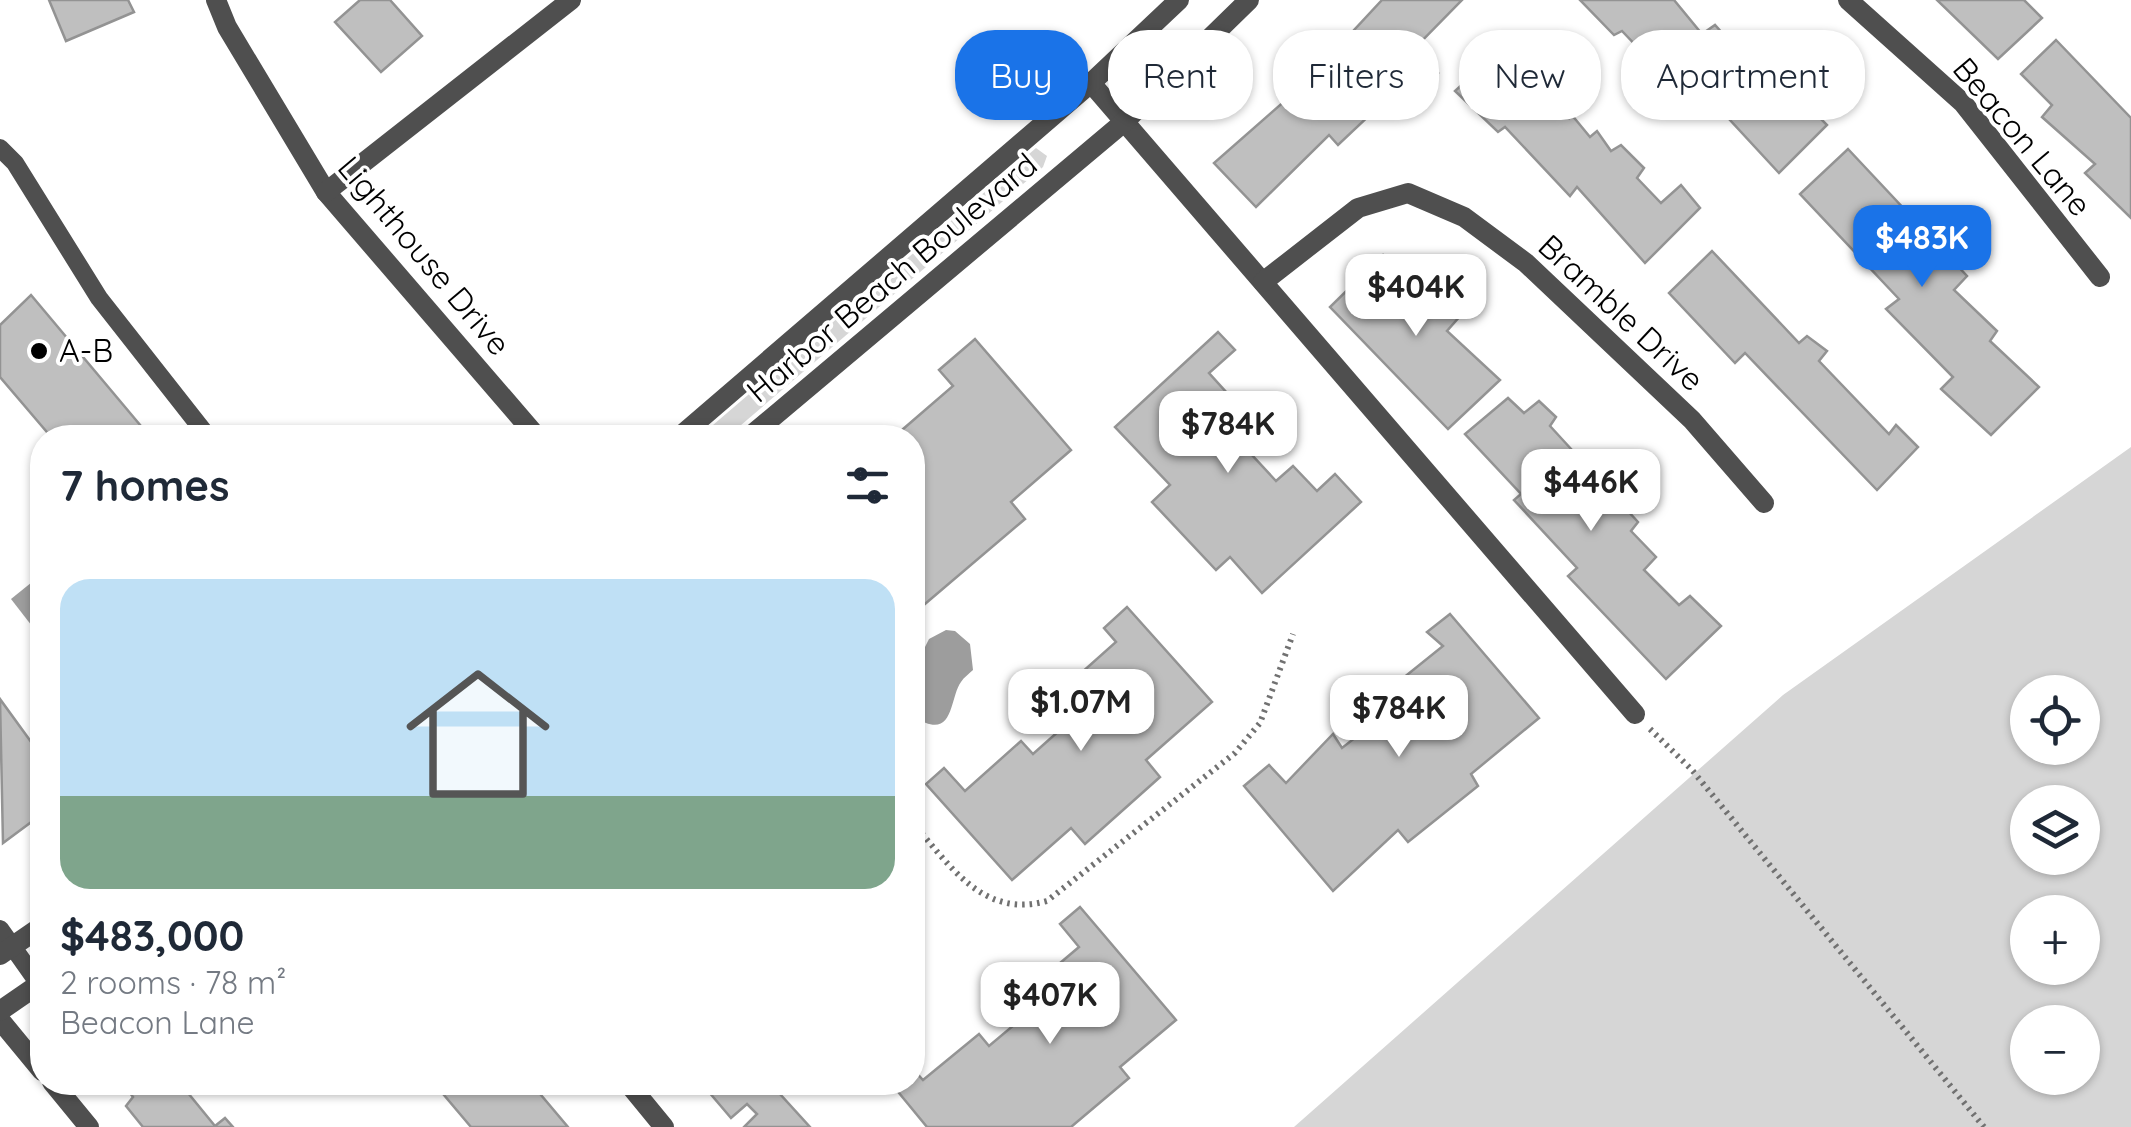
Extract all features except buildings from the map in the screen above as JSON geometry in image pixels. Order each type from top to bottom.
[{"type":"street","name":"Lighthouse Drive","points":[[216,0],[227,27],[326,192],[527,425]]},
{"type":"street","points":[[326,192],[571,0]]},
{"type":"street","name":"Harbor Beach Boulevard","points":[[693,425],[1090,83],[1179,0]]},
{"type":"street","name":"Harbor Beach Boulevard","points":[[763,425],[1124,122],[1249,0]]},
{"type":"street","name":"Beacon Lane","points":[[1848,0],[1963,103],[2100,277]]},
{"type":"street","points":[[1090,83],[1635,714]]},
{"type":"street","name":"Bramble Drive","points":[[1263,282],[1358,208],[1408,193],[1464,217],[1526,263],[1607,336],[1692,420],[1764,503]]},
{"type":"street","points":[[4,943],[30,931]]},
{"type":"street","points":[[0,1011],[30,991]]},
{"type":"street","points":[[0,1020],[30,1056]]},
{"type":"street","points":[[63,1095],[89,1127]]},
{"type":"street","points":[[637,1095],[664,1127]]},
{"type":"lane","points":[[0,148],[15,163],[98,298],[199,425]]},
{"type":"lane","points":[[4,943],[30,971]]},
{"type":"path","points":[[925,837],[976,894],[1011,906],[1046,901],[1234,753],[1260,723],[1293,634]]},
{"type":"path","points":[[1635,714],[1692,770],[1984,1127]]},
{"type":"shaded area","points":[[1036,148],[1047,156],[1043,167],[741,425],[713,425]]},
{"type":"shaded area","points":[[2131,447],[2131,1127],[1294,1127],[1783,695]]},
{"type":"shaded area","points":[[30,584],[30,624],[11,599]]},
{"type":"shaded area","points":[[946,630],[955,631],[970,644],[973,670],[957,689],[948,716],[937,725],[925,722],[925,647],[929,639]]},
{"type":"place","name":"A-B","points":[[39,351]]}]
